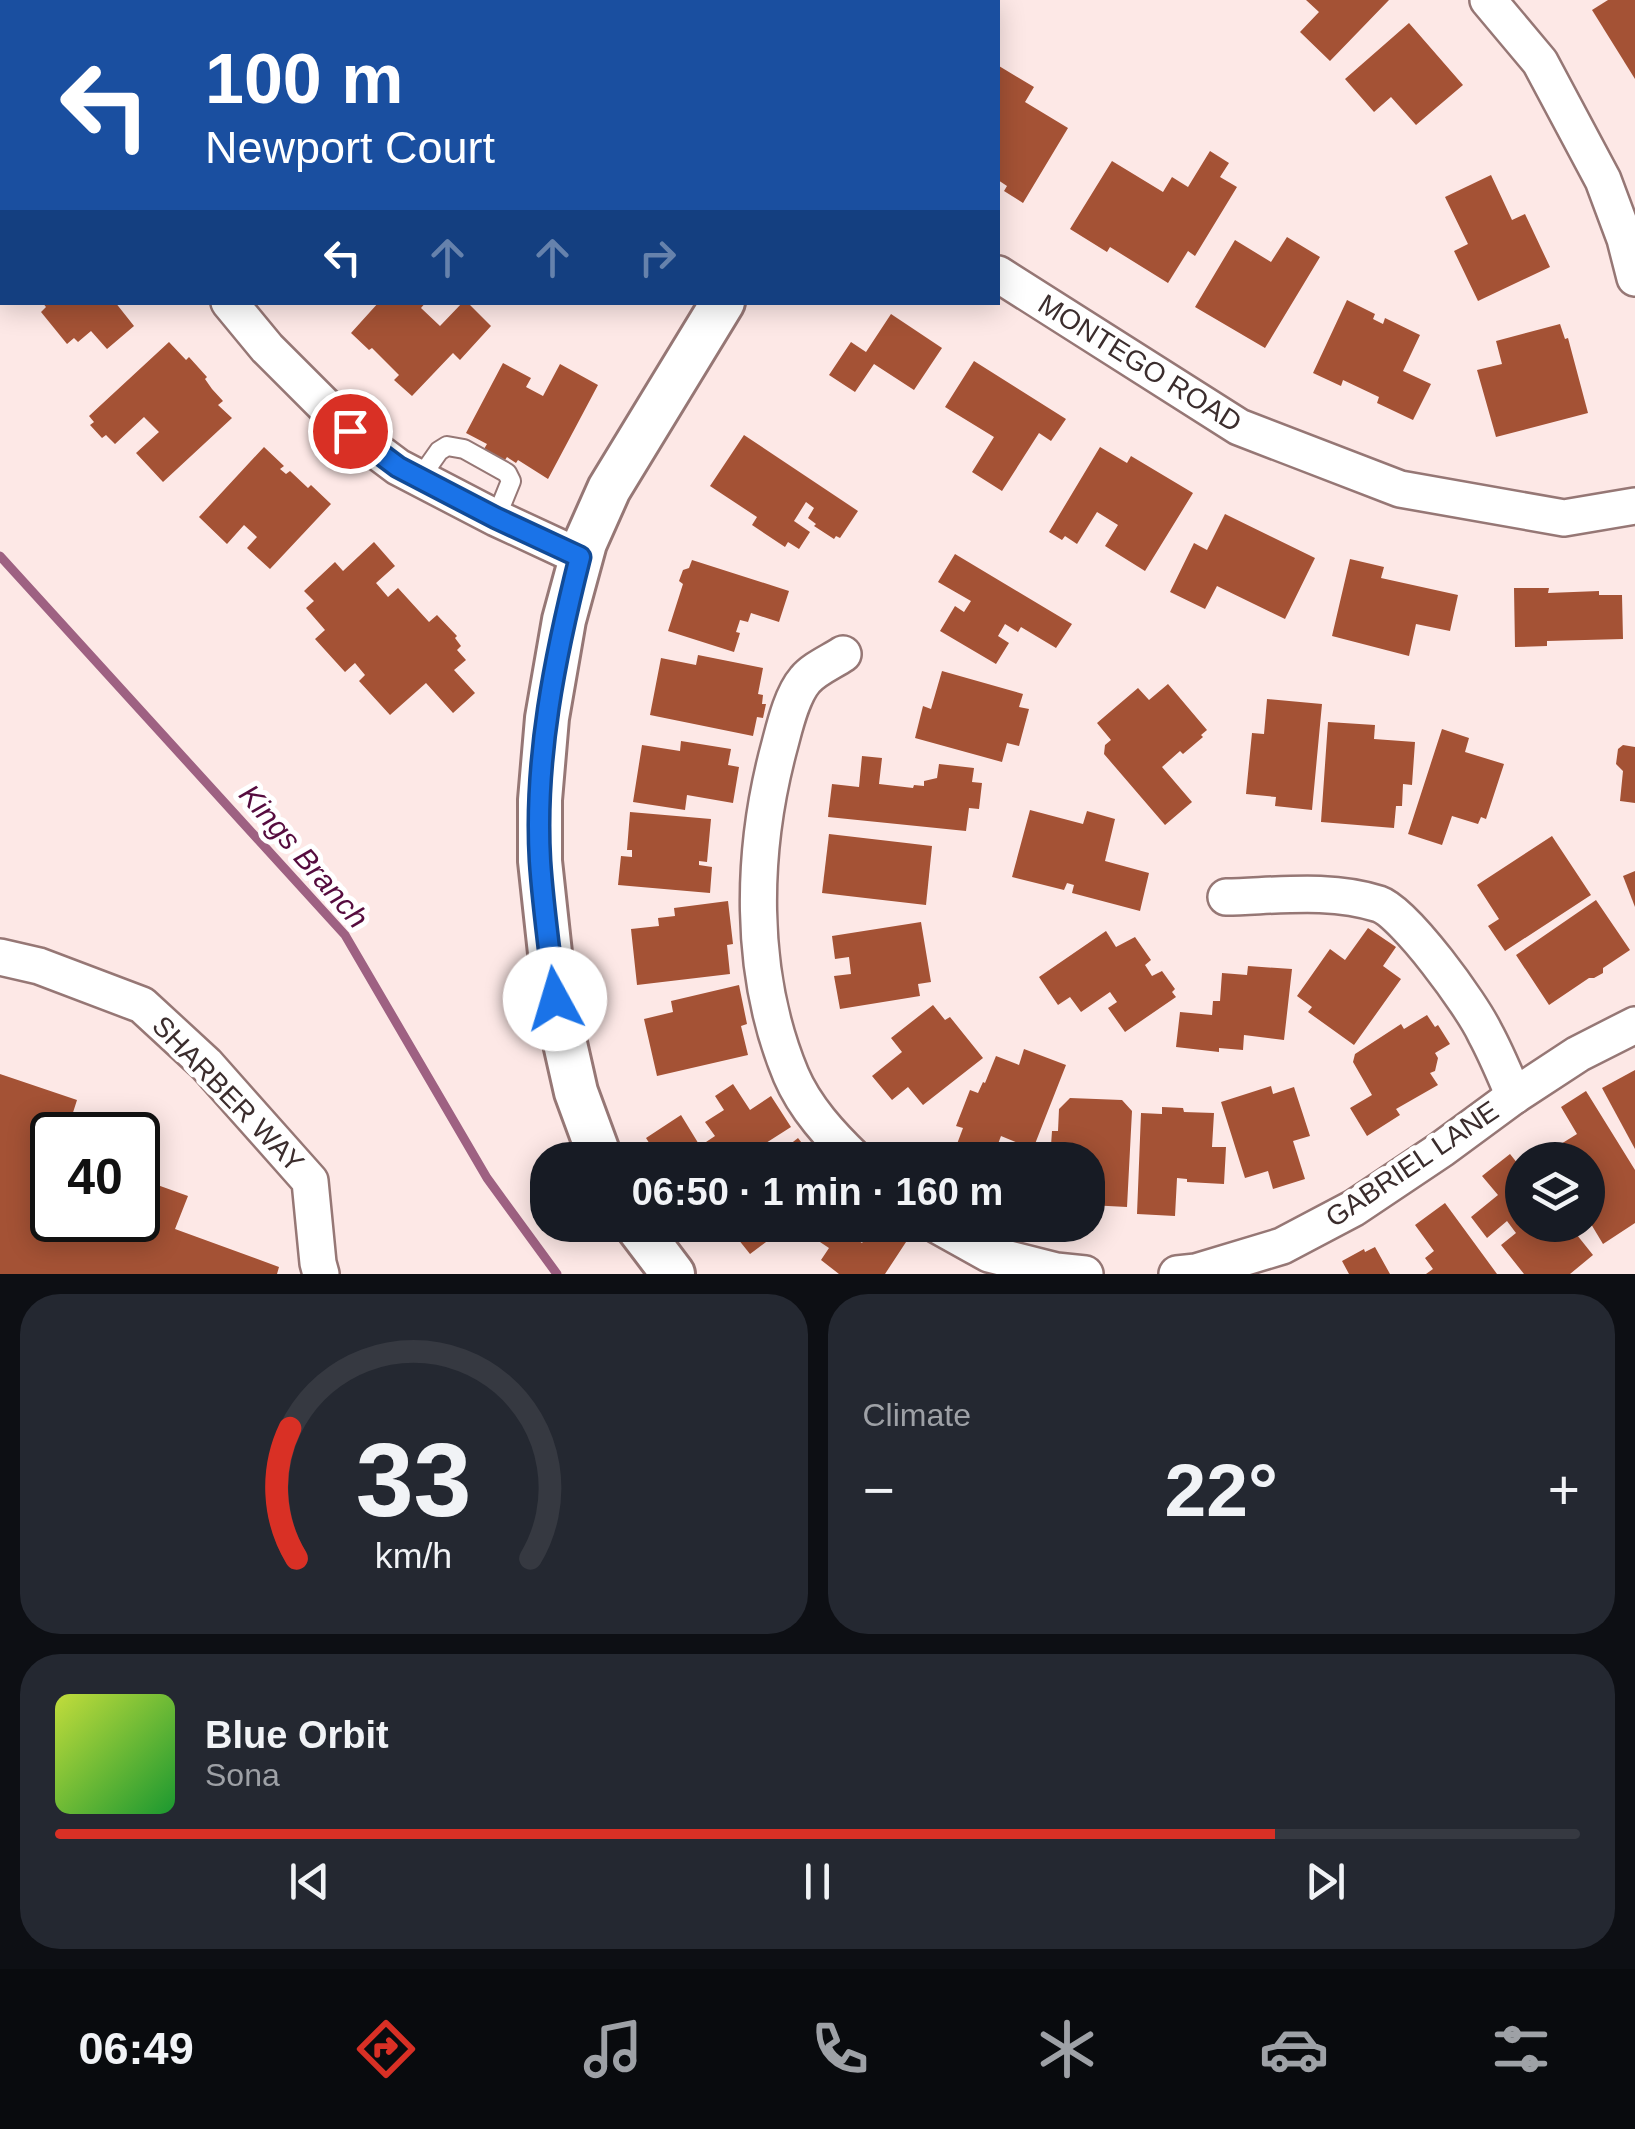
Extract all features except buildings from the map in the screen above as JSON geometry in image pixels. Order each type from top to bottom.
[{"type":"street","points":[[1488,0],[1540,62],[1603,180],[1635,278]]},
{"type":"street","name":"MONTEGO ROAD","points":[[1000,275],[1239,427],[1400,490],[1564,518],[1635,506]]},
{"type":"street","points":[[232,305],[267,348],[350,431],[398,467],[580,557]]},
{"type":"street","points":[[594,1142],[576,1092],[555,999],[540,861],[547,718],[564,620],[580,557],[609,489],[721,305]]},
{"type":"street","points":[[838,1142],[793,1079],[771,1018],[760,938],[759,849],[788,712],[805,680],[843,654]]},
{"type":"street","points":[[1226,898],[1332,894],[1381,904],[1401,918],[1438,962],[1484,1028],[1514,1096]]},
{"type":"street","name":"SHARBER WAY","points":[[0,957],[39,966],[142,1005],[206,1064],[310,1181],[321,1274]]},
{"type":"street","name":"GABRIEL LANE","points":[[1178,1274],[1282,1246],[1354,1208],[1578,1054],[1635,1024]]},
{"type":"street","points":[[649,1242],[673,1274]]},
{"type":"street","points":[[967,1242],[989,1254],[1085,1274]]},
{"type":"waterway","name":"Kings Branch","points":[[0,556],[345,935],[487,1178],[557,1274]]},
{"type":"route","points":[[350,431],[398,467],[580,557],[564,620],[547,718],[540,800],[540,861],[555,999]]}]
